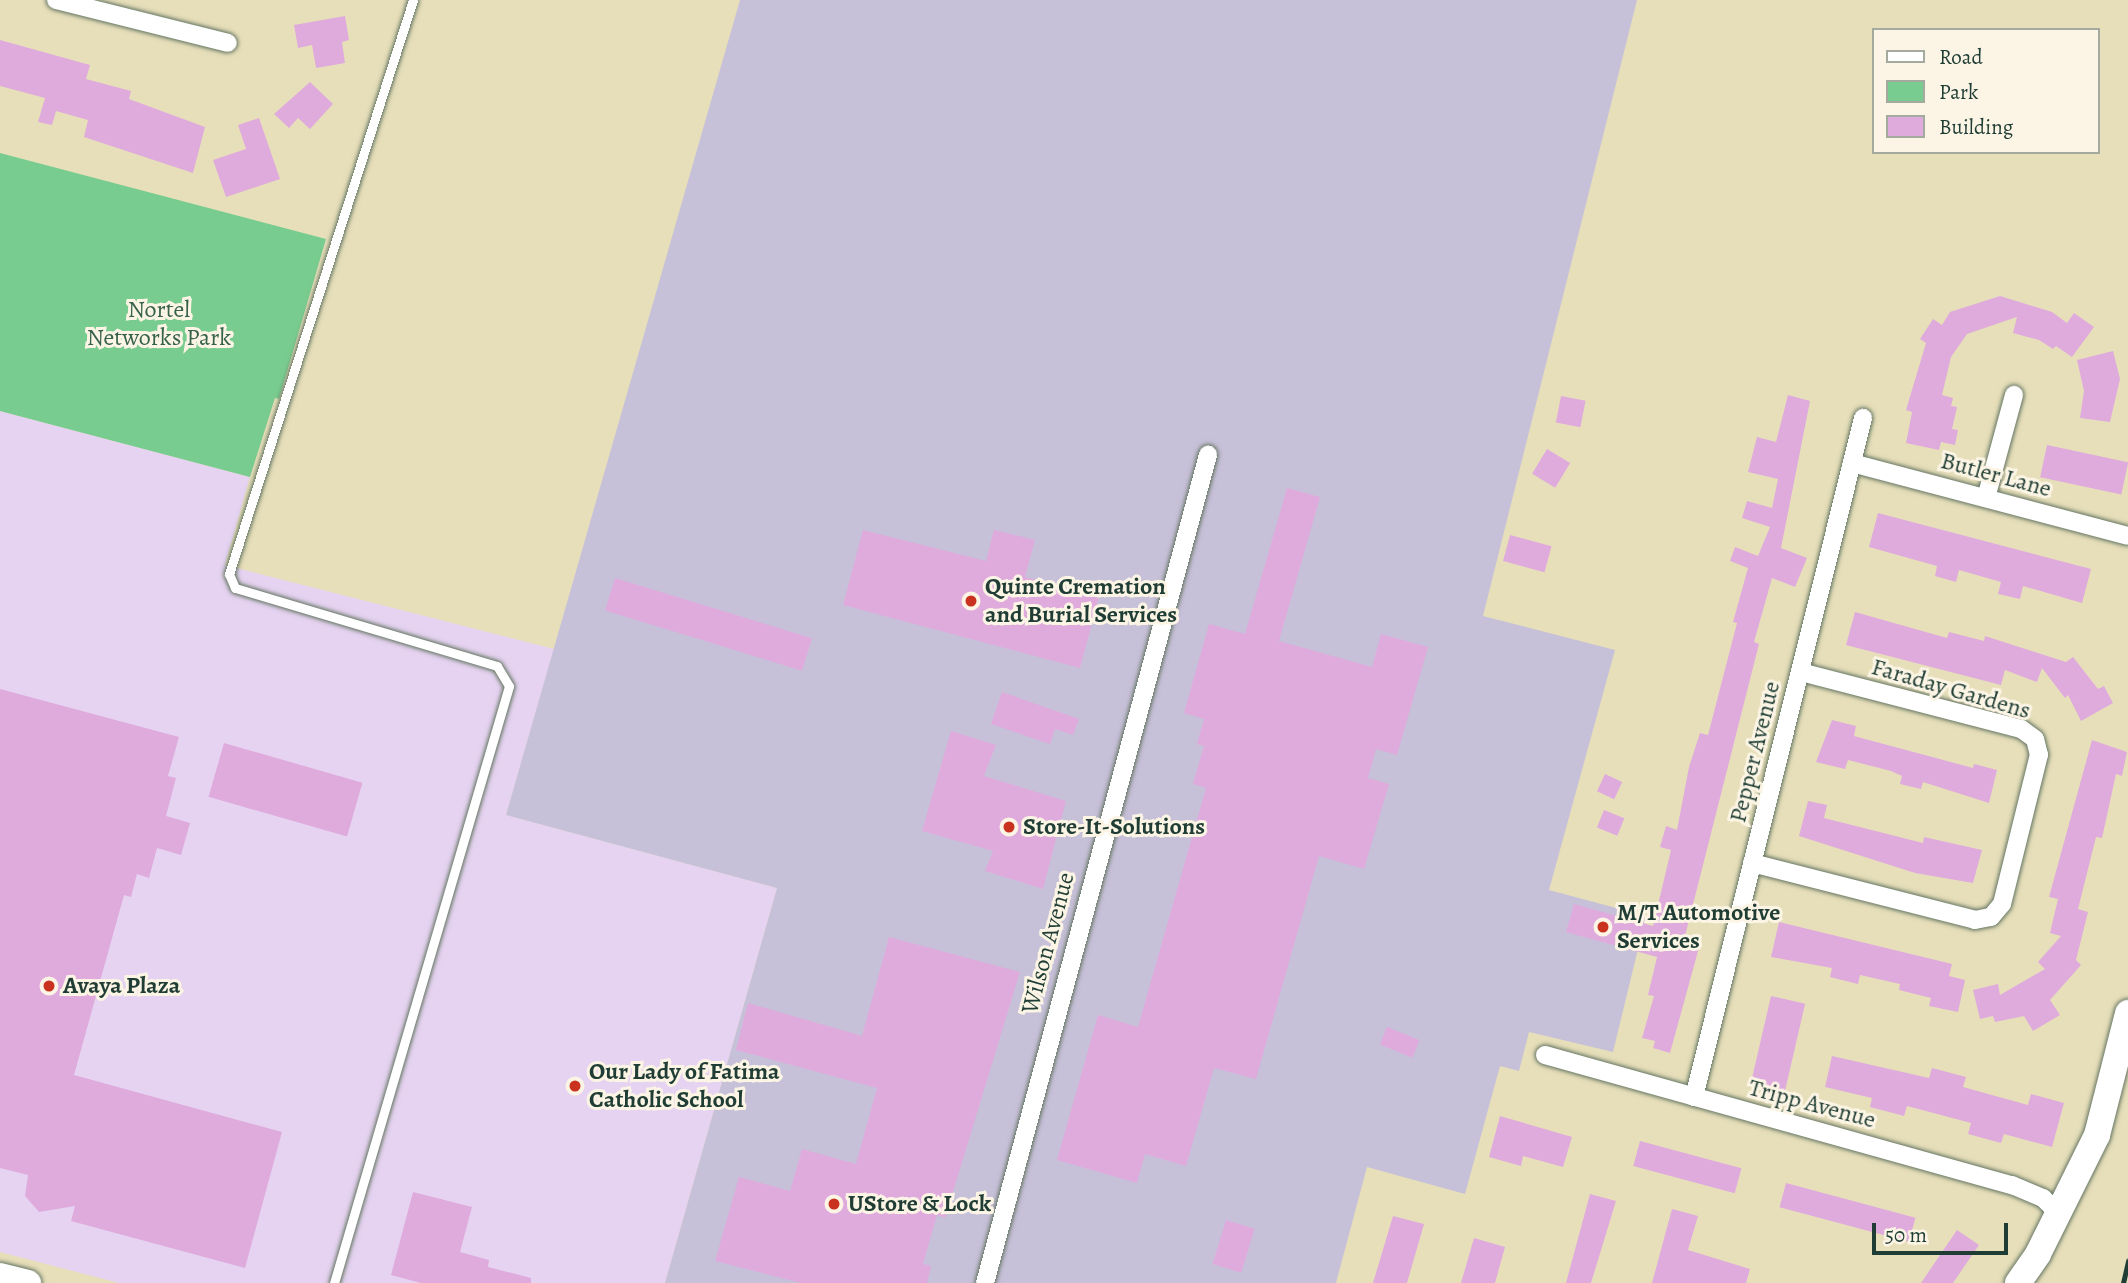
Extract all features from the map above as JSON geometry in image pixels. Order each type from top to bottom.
[{"type":"main road","points":[[2018,1283],[2059,1214],[2097,1135],[2128,1013]]},
{"type":"main road","points":[[0,1276],[28,1283]]},
{"type":"street","points":[[56,0],[228,43]]},
{"type":"street","points":[[1986,498],[2014,395]]},
{"type":"street","name":"Pepper Avenue","points":[[1694,1097],[1863,418]]},
{"type":"street","name":"Wilson Avenue","points":[[985,1283],[1208,455]]},
{"type":"street","name":"Butler Lane","points":[[1852,463],[2128,536]]},
{"type":"street","name":"Faraday Gardens","points":[[1752,863],[1975,920],[1991,916],[2002,904],[2039,755],[2035,738],[2021,729],[1800,672]]},
{"type":"street","name":"Tripp Avenue","points":[[1545,1055],[2012,1185],[2043,1198],[2059,1214]]},
{"type":"lane","points":[[334,1283],[509,686],[498,666],[234,588],[229,574],[413,0]]},
{"type":"shaded area","points":[[740,0],[1637,0],[1483,616],[1615,650],[1549,890],[1646,916],[1613,1052],[1529,1032],[1519,1071],[1500,1066],[1465,1194],[1367,1167],[1336,1283],[665,1283],[777,888],[506,815]]},
{"type":"shaded area","points":[[0,411],[250,477],[225,565],[554,649],[506,815],[777,888],[665,1283],[119,1283],[0,1252]]},
{"type":"green space","name":"Nortel Networks Park","points":[[0,153],[326,239],[279,399],[275,398],[250,477],[0,411]]},
{"type":"building","points":[[345,16],[349,40],[342,42],[345,63],[316,68],[312,45],[298,48],[294,25]]},
{"type":"building","points":[[0,40],[90,65],[86,79],[131,91],[129,99],[205,127],[193,173],[84,137],[88,120],[56,111],[52,125],[38,122],[45,98],[0,86]]},
{"type":"building","points":[[310,82],[333,104],[310,129],[298,118],[289,128],[274,114]]},
{"type":"building","points":[[259,118],[280,179],[226,197],[213,160],[246,149],[238,125]]},
{"type":"building","points":[[2000,296],[2052,312],[2067,323],[2074,313],[2094,327],[2072,357],[2056,346],[2053,349],[2039,340],[2013,333],[2017,317],[1967,334],[1951,357],[1942,395],[1953,398],[1951,406],[1957,407],[1952,429],[1958,430],[1955,445],[1941,442],[1939,450],[1906,443],[1912,412],[1906,410],[1926,343],[1920,339],[1933,319],[1942,325],[1950,312]]},
{"type":"building","points":[[2113,351],[2120,379],[2110,422],[2080,418],[2084,391],[2077,360]]},
{"type":"building","points":[[1788,395],[1810,401],[1781,548],[1807,558],[1795,587],[1772,578],[1754,642],[1759,644],[1684,940],[1700,944],[1670,1053],[1653,1048],[1655,1041],[1642,1038],[1654,996],[1648,995],[1657,957],[1566,932],[1574,904],[1653,926],[1671,850],[1660,847],[1666,826],[1677,830],[1689,767],[1700,733],[1708,735],[1737,623],[1733,622],[1748,568],[1730,561],[1735,547],[1758,556],[1770,527],[1742,518],[1747,501],[1772,508],[1778,479],[1748,472],[1757,437],[1776,442]]},
{"type":"building","points":[[1561,396],[1586,401],[1580,427],[1556,423]]},
{"type":"building","points":[[2047,445],[2128,462],[2121,495],[2040,477]]},
{"type":"building","points":[[1547,449],[1570,463],[1555,488],[1532,474]]},
{"type":"building","points":[[1287,488],[1320,497],[1279,641],[1372,667],[1381,634],[1428,647],[1397,755],[1376,749],[1368,778],[1389,784],[1364,869],[1319,856],[1256,1079],[1214,1068],[1186,1166],[1145,1154],[1137,1183],[1057,1160],[1098,1015],[1138,1027],[1206,788],[1193,784],[1204,746],[1197,744],[1204,719],[1184,713],[1209,624],[1245,634]]},
{"type":"building","points":[[1878,513],[2091,569],[2082,603],[2023,586],[2020,599],[1998,594],[2001,582],[1959,570],[1956,582],[1935,576],[1937,566],[1869,547]]},
{"type":"building","name":"Quinte Cremation and Burial Services","points":[[863,530],[986,561],[994,530],[1035,540],[1025,577],[1099,597],[1080,668],[843,605]]},
{"type":"building","points":[[1510,535],[1552,546],[1545,572],[1503,561]]},
{"type":"building","points":[[615,578],[812,638],[802,671],[605,611]]},
{"type":"building","points":[[1855,612],[1947,638],[1949,632],[1984,641],[1985,636],[2066,662],[2073,657],[2098,689],[2104,686],[2113,703],[2081,721],[2068,695],[2065,698],[2042,668],[2037,682],[2005,670],[2001,685],[1846,645]]},
{"type":"building","name":"Avaya Plaza","points":[[0,689],[179,737],[168,776],[176,778],[166,816],[190,823],[181,855],[157,848],[149,878],[137,874],[131,897],[124,895],[74,1075],[282,1132],[245,1268],[71,1221],[75,1206],[39,1212],[25,1196],[28,1175],[0,1168]]},
{"type":"building","points":[[1002,692],[1079,719],[1073,735],[1055,729],[1050,744],[991,724]]},
{"type":"building","points":[[1832,720],[1856,726],[1854,736],[1973,768],[1974,764],[1997,770],[1989,803],[1923,782],[1921,789],[1900,784],[1902,776],[1848,760],[1845,769],[1816,762]]},
{"type":"building","points":[[951,731],[996,745],[984,776],[1066,801],[1043,889],[985,871],[993,851],[922,831]]},
{"type":"building","points":[[2092,740],[2127,752],[2122,776],[2116,774],[2102,838],[2096,837],[2078,909],[2088,912],[2076,960],[2081,965],[2050,1000],[2060,1015],[2033,1031],[2024,1016],[1995,1022],[1993,1016],[1980,1019],[1973,990],[1998,984],[2000,995],[2045,969],[2038,962],[2061,936],[2050,933],[2058,899],[2049,897]]},
{"type":"building","points":[[224,743],[362,783],[347,837],[209,797]]},
{"type":"building","points":[[1605,774],[1622,782],[1614,799],[1597,791]]},
{"type":"building","points":[[1808,801],[1827,805],[1824,818],[1923,843],[1924,837],[1982,850],[1973,883],[1915,873],[1799,836]]},
{"type":"building","points":[[1604,810],[1624,818],[1617,836],[1597,828]]},
{"type":"building","points":[[1779,922],[1952,964],[1949,976],[1965,980],[1958,1012],[1929,1006],[1931,998],[1899,990],[1900,984],[1860,975],[1858,984],[1830,977],[1832,968],[1771,957]]},
{"type":"building","points":[[889,937],[1020,972],[945,1218],[937,1215],[923,1264],[931,1266],[927,1283],[801,1283],[715,1261],[739,1177],[790,1191],[802,1149],[856,1164],[877,1088],[736,1050],[748,1003],[862,1036]]},
{"type":"building","points":[[1771,996],[1805,1004],[1785,1091],[1751,1083]]},
{"type":"building","points":[[1387,1027],[1419,1040],[1412,1058],[1380,1045]]},
{"type":"building","points":[[1832,1056],[1929,1078],[1932,1068],[1966,1077],[1963,1087],[2028,1105],[2031,1094],[2064,1103],[2052,1147],[2004,1134],[2001,1143],[1968,1134],[1971,1123],[1907,1106],[1904,1116],[1870,1107],[1872,1098],[1825,1087]]},
{"type":"building","points":[[1500,1116],[1572,1137],[1563,1167],[1523,1156],[1521,1166],[1489,1157]]},
{"type":"building","points":[[1640,1141],[1741,1168],[1735,1193],[1633,1166]]},
{"type":"building","points":[[1786,1183],[1915,1218],[1909,1242],[1780,1207]]},
{"type":"building","points":[[413,1192],[472,1207],[460,1252],[489,1260],[488,1267],[531,1278],[531,1283],[421,1283],[391,1275]]},
{"type":"building","points":[[1590,1194],[1616,1201],[1591,1283],[1566,1283]]},
{"type":"building","points":[[1672,1209],[1698,1216],[1688,1250],[1750,1269],[1746,1283],[1652,1283]]},
{"type":"building","points":[[1393,1216],[1424,1224],[1407,1283],[1373,1283]]},
{"type":"building","points":[[1226,1220],[1255,1229],[1241,1273],[1213,1264]]},
{"type":"building","points":[[1957,1230],[1979,1245],[1953,1283],[1921,1283]]},
{"type":"building","points":[[1474,1238],[1505,1247],[1495,1283],[1461,1283]]},
{"type":"railway","points":[[2123,1283],[2128,1261]]},
{"type":"place","name":"Quinte Cremation and Burial Services","points":[[971,601]]},
{"type":"place","name":"Store-It-Solutions","points":[[1009,827]]},
{"type":"place","name":"M/T Automotive Services","points":[[1603,927]]},
{"type":"place","name":"Avaya Plaza","points":[[49,986]]},
{"type":"place","name":"Our Lady of Fatima Catholic School","points":[[575,1086]]},
{"type":"place","name":"UStore & Lock","points":[[834,1204]]}]
